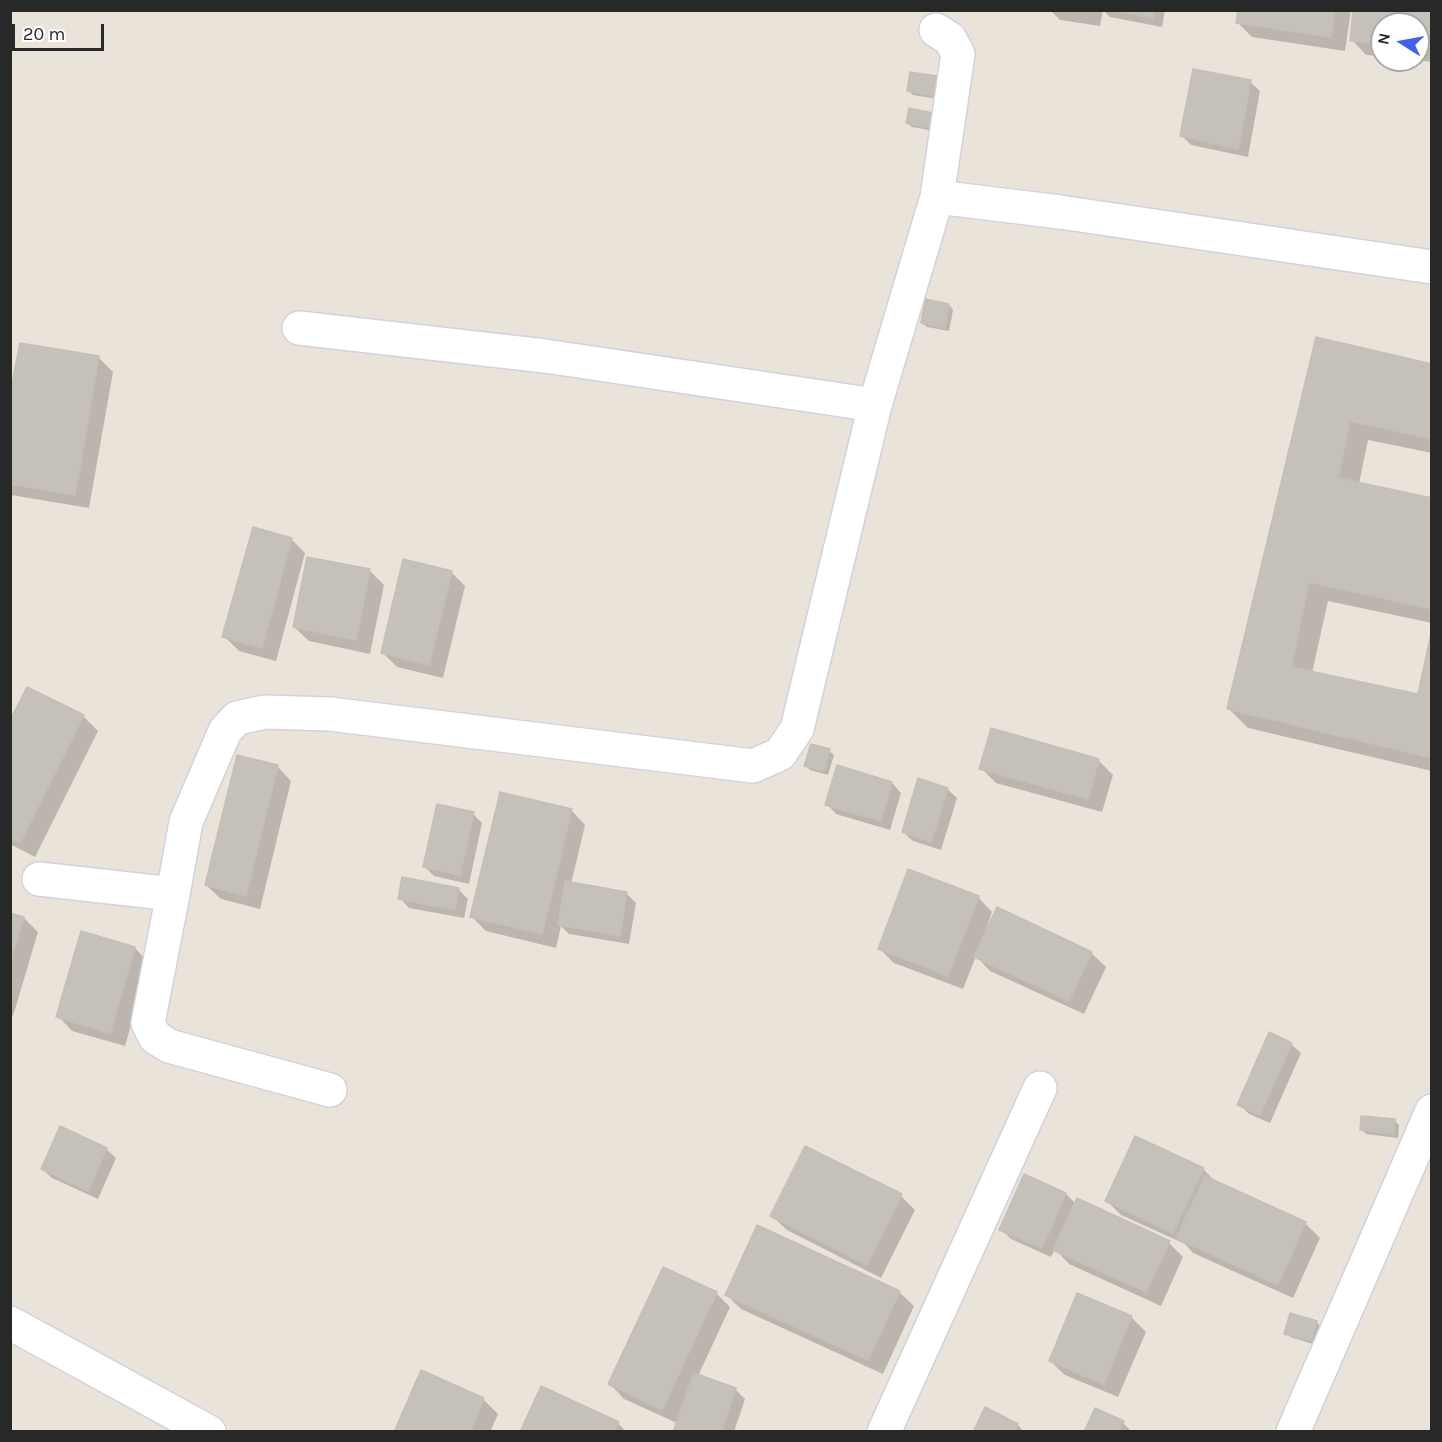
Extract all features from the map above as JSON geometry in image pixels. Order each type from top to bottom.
[{"type":"street","points":[[330,1090],[169,1046],[155,1037],[148,1023],[186,822],[225,731],[237,718],[265,712],[330,714],[753,766],[780,754],[797,729],[874,405],[937,197],[958,54],[950,39],[936,30]]},
{"type":"street","points":[[937,197],[1060,212],[1431,267]]},
{"type":"street","points":[[299,328],[545,356],[874,405]]},
{"type":"street","points":[[39,879],[173,894]]},
{"type":"street","points":[[884,1431],[1040,1088]]},
{"type":"street","points":[[1293,1431],[1431,1111]]},
{"type":"street","points":[[10,1323],[209,1431]]},
{"type":"building","points":[[1110,10],[1155,10],[1153,18]]},
{"type":"building","points":[[1238,10],[1335,10],[1331,37],[1236,23]]},
{"type":"building","points":[[1353,10],[1432,10],[1432,49],[1430,49],[1430,12],[1370,12],[1370,43],[1350,41]]},
{"type":"building","points":[[1193,69],[1251,80],[1238,149],[1180,136]]},
{"type":"building","points":[[910,72],[937,76],[934,96],[907,91]]},
{"type":"building","points":[[909,108],[933,113],[929,128],[906,123]]},
{"type":"building","points":[[925,299],[949,304],[945,328],[921,323]]},
{"type":"building","points":[[1316,337],[1432,364],[1432,439],[1350,421],[1338,478],[1432,498],[1432,609],[1309,582],[1291,667],[1418,694],[1432,629],[1432,758],[1227,709]]},
{"type":"building","points":[[20,343],[99,356],[75,495],[10,484],[10,394]]},
{"type":"building","points":[[253,527],[292,538],[262,648],[222,637]]},
{"type":"building","points":[[307,557],[370,569],[356,640],[293,627]]},
{"type":"building","points":[[403,559],[452,571],[429,665],[381,653]]},
{"type":"building","points":[[27,687],[84,715],[20,843],[10,838],[10,720]]},
{"type":"building","points":[[991,728],[1099,759],[1088,799],[979,769]]},
{"type":"building","points":[[811,744],[830,749],[824,771],[804,766]]},
{"type":"building","points":[[237,755],[278,765],[246,896],[205,885]]},
{"type":"building","points":[[837,765],[892,782],[881,821],[825,805]]},
{"type":"building","points":[[918,778],[948,788],[931,842],[902,832]]},
{"type":"building","points":[[500,792],[572,809],[542,934],[470,917]]},
{"type":"building","points":[[437,804],[474,812],[460,875],[423,867]]},
{"type":"building","points":[[908,869],[979,896],[948,976],[878,949]]},
{"type":"building","points":[[402,877],[459,888],[455,910],[398,899]]},
{"type":"building","points":[[565,881],[627,892],[620,936],[558,925]]},
{"type":"building","points":[[997,907],[1092,952],[1069,1001],[974,957]]},
{"type":"building","points":[[10,913],[24,917],[10,963]]},
{"type":"building","points":[[81,931],[135,947],[110,1033],[56,1017]]},
{"type":"building","points":[[1269,1032],[1292,1043],[1260,1115],[1237,1105]]},
{"type":"building","points":[[1361,1116],[1395,1119],[1394,1134],[1360,1130]]},
{"type":"building","points":[[60,1126],[107,1148],[88,1191],[41,1169]]},
{"type":"building","points":[[1135,1136],[1204,1168],[1173,1233],[1105,1201]]},
{"type":"building","points":[[805,1146],[902,1194],[867,1265],[770,1216]]},
{"type":"building","points":[[1024,1174],[1066,1193],[1042,1248],[999,1230]]},
{"type":"building","points":[[1205,1176],[1306,1222],[1278,1285],[1176,1238]]},
{"type":"building","points":[[1077,1198],[1170,1241],[1146,1292],[1053,1250]]},
{"type":"building","points":[[757,1225],[900,1291],[868,1360],[725,1295]]},
{"type":"building","points":[[663,1267],[717,1292],[662,1410],[608,1384]]},
{"type":"building","points":[[1077,1293],[1132,1316],[1104,1384],[1049,1361]]},
{"type":"building","points":[[1290,1313],[1317,1321],[1311,1341],[1284,1334]]},
{"type":"building","points":[[421,1370],[484,1398],[470,1432],[394,1432]]},
{"type":"building","points":[[694,1373],[736,1388],[721,1432],[673,1432]]},
{"type":"building","points":[[541,1386],[619,1422],[614,1432],[520,1432]]},
{"type":"building","points":[[985,1407],[1018,1424],[1014,1432],[973,1432]]},
{"type":"building","points":[[1095,1408],[1124,1421],[1119,1432],[1084,1432]]}]
